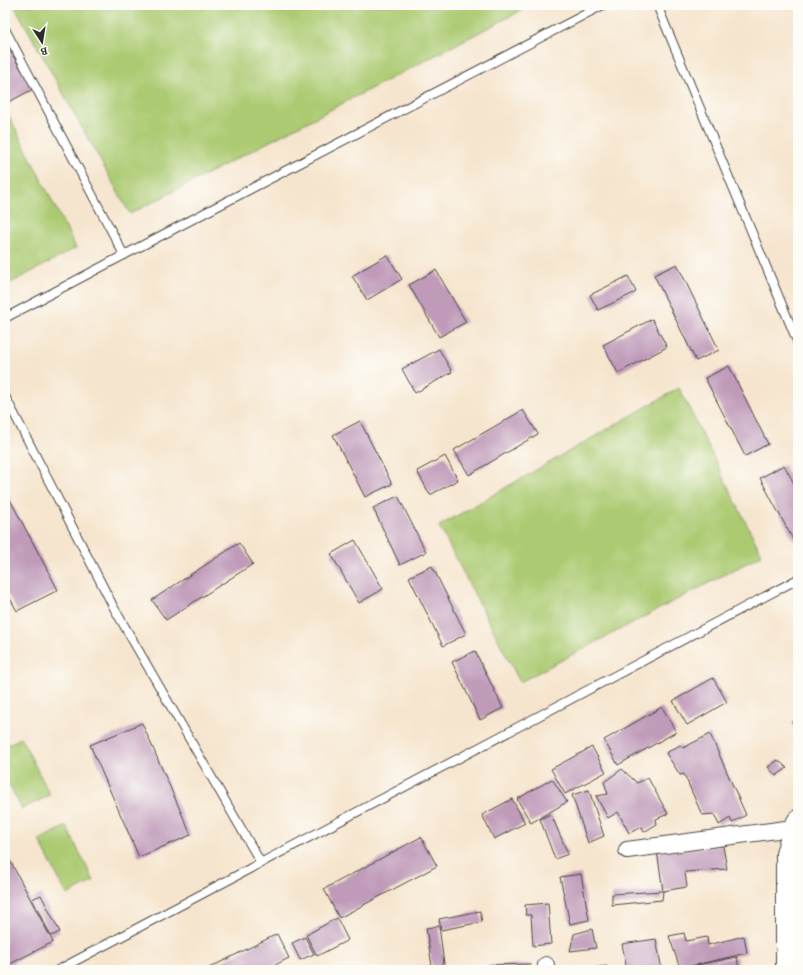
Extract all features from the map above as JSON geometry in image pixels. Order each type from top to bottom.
[{"type":"street","points":[[627,850],[796,824],[786,854],[786,970]]},
{"type":"lane","points":[[5,318],[603,5]]},
{"type":"lane","points":[[657,5],[798,343]]},
{"type":"lane","points":[[5,30],[124,255]]},
{"type":"lane","points":[[5,396],[114,608],[261,863]]},
{"type":"lane","points":[[58,970],[798,578]]},
{"type":"green space","points":[[14,5],[532,5],[130,214]]},
{"type":"green space","points":[[5,108],[76,248],[5,286]]},
{"type":"green space","points":[[679,388],[762,555],[520,682],[439,526]]},
{"type":"green space","points":[[21,738],[50,795],[22,809],[5,777],[5,746]]},
{"type":"green space","points":[[66,826],[94,881],[67,895],[39,840]]},
{"type":"building","points":[[10,51],[33,89],[9,102],[5,95],[5,54]]},
{"type":"building","points":[[387,255],[402,279],[367,300],[352,276]]},
{"type":"building","points":[[677,264],[719,350],[696,361],[654,275]]},
{"type":"building","points":[[436,270],[466,322],[439,337],[409,285]]},
{"type":"building","points":[[628,276],[636,292],[598,310],[590,295]]},
{"type":"building","points":[[652,319],[667,347],[618,373],[603,345]]},
{"type":"building","points":[[439,349],[452,372],[415,393],[402,369]]},
{"type":"building","points":[[729,366],[768,444],[745,456],[705,378]]},
{"type":"building","points":[[523,410],[538,434],[469,475],[454,450]]},
{"type":"building","points":[[360,421],[392,484],[365,497],[333,435]]},
{"type":"building","points":[[445,456],[458,480],[430,495],[417,471]]},
{"type":"building","points":[[784,465],[798,491],[798,549],[760,478]]},
{"type":"building","points":[[7,494],[58,590],[17,611],[5,589],[5,495]]},
{"type":"building","points":[[398,496],[426,552],[400,565],[373,508]]},
{"type":"building","points":[[355,540],[383,589],[359,603],[331,554]]},
{"type":"building","points":[[239,543],[253,564],[166,620],[152,600]]},
{"type":"building","points":[[432,566],[466,634],[443,646],[409,577]]},
{"type":"building","points":[[475,651],[503,708],[480,720],[452,662]]},
{"type":"building","points":[[713,678],[727,702],[687,725],[673,701]]},
{"type":"building","points":[[662,707],[676,732],[618,765],[604,740]]},
{"type":"building","points":[[798,718],[798,732],[792,722]]},
{"type":"building","points":[[142,723],[191,835],[139,857],[90,745]]},
{"type":"building","points":[[710,734],[746,815],[732,823],[730,818],[719,825],[714,814],[702,815],[684,774],[680,775],[666,753],[680,745],[683,748]]},
{"type":"building","points":[[592,747],[606,772],[565,794],[551,769]]},
{"type":"building","points":[[778,760],[787,768],[776,776],[768,767]]},
{"type":"building","points":[[622,769],[637,783],[648,778],[668,814],[656,819],[657,824],[644,832],[642,827],[629,833],[618,812],[608,818],[596,796],[608,794],[604,782]]},
{"type":"building","points":[[552,779],[567,802],[531,823],[517,799]]},
{"type":"building","points":[[589,790],[604,836],[588,843],[572,795]]},
{"type":"building","points":[[512,799],[525,823],[494,839],[482,815]]},
{"type":"building","points":[[551,814],[568,854],[555,859],[540,819]]},
{"type":"building","points":[[421,837],[437,866],[339,918],[324,889]]},
{"type":"building","points":[[723,846],[727,869],[685,872],[687,887],[663,891],[657,851]]},
{"type":"building","points":[[5,851],[53,942],[6,966],[5,964]]},
{"type":"building","points":[[581,874],[589,920],[570,924],[560,877]]},
{"type":"building","points":[[663,891],[662,900],[612,905],[612,894]]},
{"type":"building","points":[[41,895],[60,932],[51,936],[32,899]]},
{"type":"building","points":[[548,903],[551,944],[533,946],[531,915],[526,915],[525,905]]},
{"type":"building","points":[[480,911],[482,922],[441,930],[439,919]]},
{"type":"building","points":[[798,913],[798,937],[794,939],[789,915]]},
{"type":"building","points":[[337,918],[348,940],[317,956],[306,935]]},
{"type":"building","points":[[439,926],[444,964],[432,966],[426,928]]},
{"type":"building","points":[[592,929],[596,948],[570,951],[574,934]]},
{"type":"building","points":[[684,933],[686,941],[707,937],[708,945],[744,936],[747,953],[691,966],[737,957],[739,970],[674,970],[680,968],[669,936]]},
{"type":"building","points":[[277,934],[289,958],[265,970],[205,970]]},
{"type":"building","points":[[305,937],[314,954],[300,960],[292,943]]},
{"type":"building","points":[[656,939],[662,970],[627,970],[622,944]]},
{"type":"building","points":[[530,964],[530,970],[490,970],[489,965]]},
{"type":"building","points":[[607,966],[607,970],[583,970],[583,969]]}]
